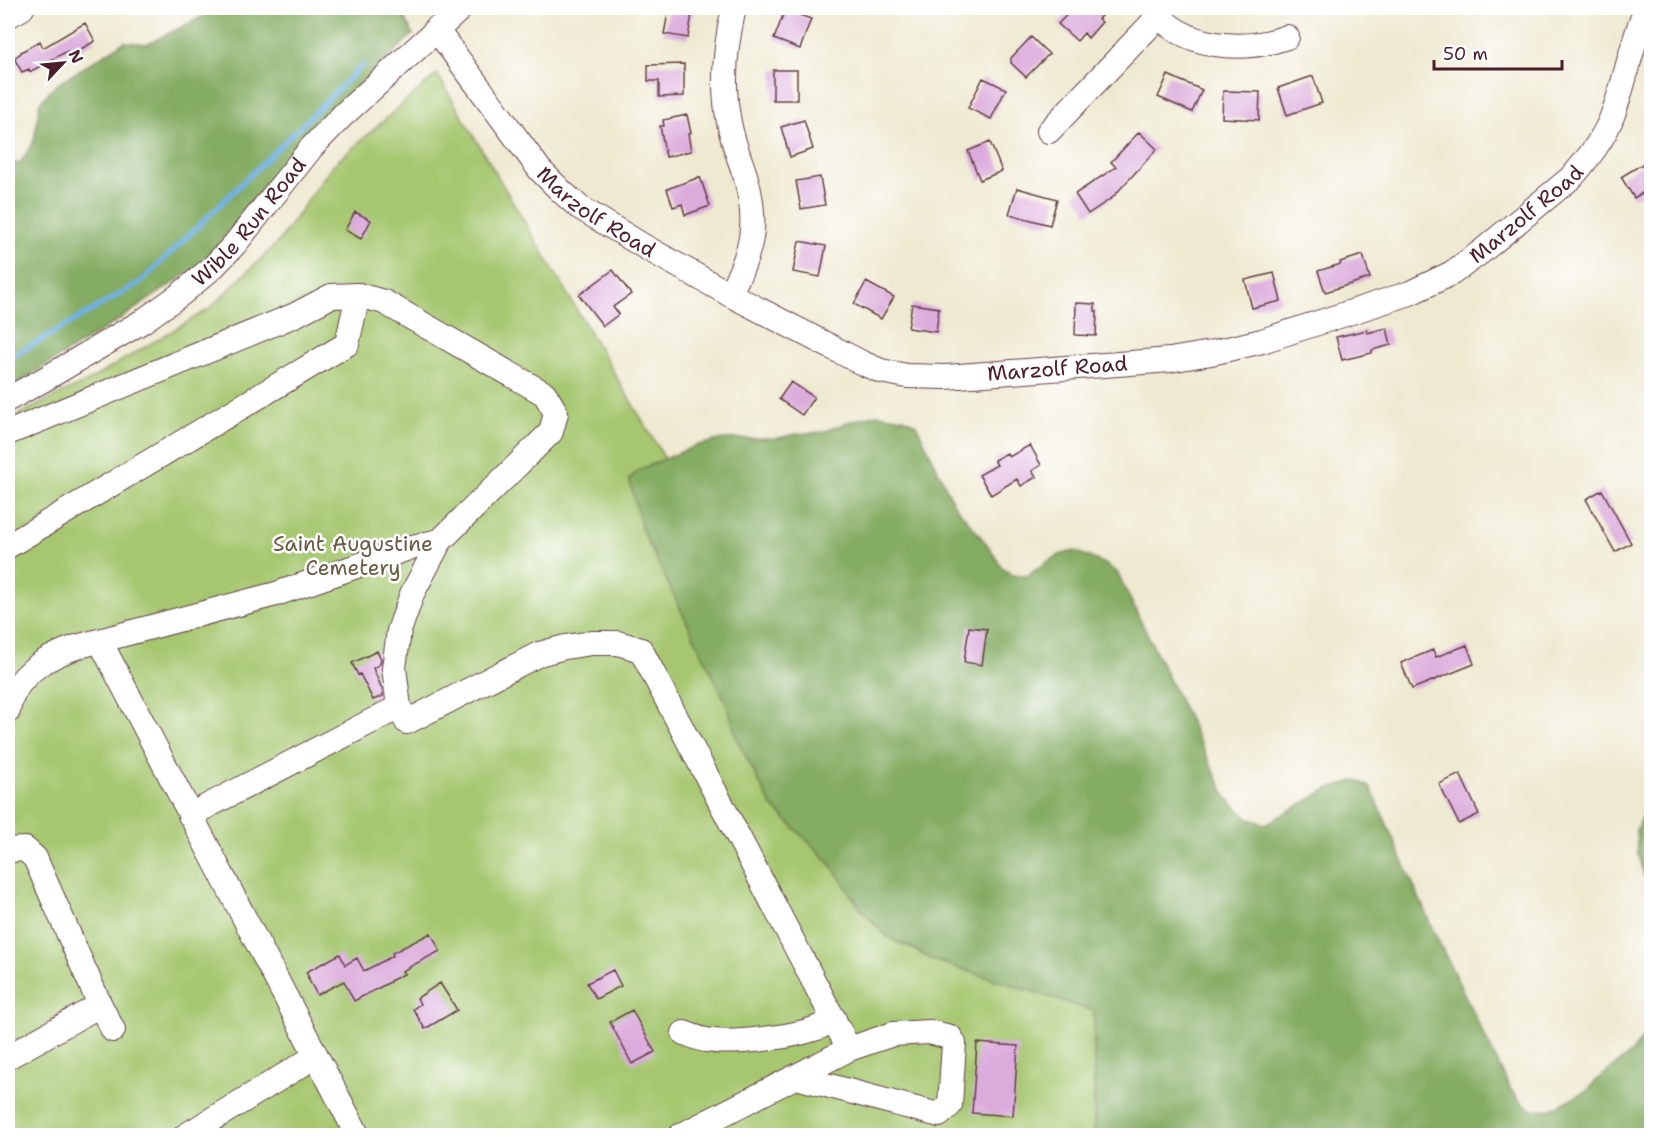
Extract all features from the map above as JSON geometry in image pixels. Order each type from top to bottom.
[{"type":"street","points":[[8,16],[22,8]]},
{"type":"street","name":"Wible Run Road","points":[[8,399],[142,321],[181,294],[235,244],[312,147],[343,115],[461,8]]},
{"type":"street","points":[[729,294],[742,271],[749,252],[753,220],[751,198],[734,145],[724,90],[724,58],[734,8]]},
{"type":"street","name":"Marzolf Road","points":[[436,29],[540,170],[579,207],[729,294],[862,363],[881,371],[907,376],[946,377],[1170,360],[1211,353],[1262,341],[1410,293],[1452,273],[1574,176],[1600,140],[1613,115],[1637,29],[1646,8]]},
{"type":"street","points":[[1049,131],[1074,106],[1156,12],[1175,29],[1206,42],[1221,45],[1256,46],[1287,37]]},
{"type":"street","points":[[8,546],[347,344],[358,295]]},
{"type":"street","points":[[8,433],[295,315],[331,296],[358,295],[384,302],[546,394],[556,413],[551,432],[440,541],[412,594],[399,631],[394,668],[399,707],[407,722],[539,654],[565,647],[592,643],[618,643],[641,650],[849,1049]]},
{"type":"street","points":[[8,711],[14,692],[32,670],[54,655],[76,647],[276,594],[412,547],[440,541]]},
{"type":"street","points":[[100,641],[358,1136]]},
{"type":"street","points":[[190,815],[399,707]]},
{"type":"street","points":[[8,850],[25,849],[34,858],[113,1030]]},
{"type":"street","points":[[8,1057],[100,1005]]},
{"type":"street","points":[[684,1033],[707,1040],[760,1039],[818,1028],[834,1019]]},
{"type":"street","points":[[680,1136],[849,1049],[893,1034],[929,1032],[950,1037],[954,1043],[951,1105],[939,1115],[796,1077]]},
{"type":"street","points":[[185,1136],[209,1129],[316,1056]]},
{"type":"green space","points":[[217,8],[399,8],[413,34],[302,140],[204,262],[117,321],[8,389],[8,164],[21,162],[34,141],[40,102],[56,85],[124,42],[147,44]]},
{"type":"green space","name":"Saint Augustine Cemetery","points":[[437,74],[665,459],[639,470],[729,709],[736,737],[771,805],[829,862],[861,909],[896,942],[933,960],[1094,1011],[1094,1135],[8,1135],[8,419],[88,381],[209,309],[279,241],[332,166]]},
{"type":"green space","points":[[877,414],[903,418],[916,424],[954,504],[989,547],[1001,566],[1012,575],[1027,576],[1050,560],[1075,551],[1117,572],[1227,798],[1249,819],[1266,824],[1330,788],[1357,780],[1371,788],[1434,932],[1511,1090],[1521,1103],[1533,1110],[1552,1109],[1587,1091],[1632,1052],[1651,1027],[1651,1135],[1094,1135],[1094,1011],[933,960],[886,936],[861,909],[829,862],[771,805],[736,737],[729,709],[642,530],[629,479],[639,470],[695,446],[723,439],[779,438],[823,432]]},
{"type":"green space","points":[[1651,802],[1651,900],[1638,855],[1636,830],[1647,804]]},
{"type":"building","points":[[669,8],[693,8],[688,38],[664,34]]},
{"type":"building","points":[[1073,8],[1109,8],[1098,19],[1102,22],[1088,38],[1084,33],[1077,41],[1058,24]]},
{"type":"building","points":[[785,10],[811,19],[800,49],[774,39]]},
{"type":"building","points":[[85,23],[95,41],[69,56],[67,51],[30,72],[29,69],[22,72],[14,58],[21,52],[40,41],[43,48]]},
{"type":"building","points":[[1031,37],[1049,54],[1026,77],[1011,63],[1011,58]]},
{"type":"building","points":[[684,64],[684,96],[659,97],[659,81],[648,81],[648,65]]},
{"type":"building","points":[[773,70],[797,70],[797,100],[773,100]]},
{"type":"building","points":[[1168,75],[1202,90],[1192,112],[1158,97]]},
{"type":"building","points":[[1313,76],[1322,103],[1287,115],[1278,88]]},
{"type":"building","points":[[983,78],[1006,89],[991,119],[968,108]]},
{"type":"building","points":[[1223,91],[1260,92],[1259,120],[1222,118]]},
{"type":"building","points":[[687,115],[691,133],[688,134],[691,151],[666,157],[660,126],[664,126],[663,120]]},
{"type":"building","points":[[804,120],[813,149],[790,157],[781,127]]},
{"type":"building","points":[[1139,132],[1157,149],[1112,198],[1088,214],[1075,194],[1116,167],[1111,162]]},
{"type":"building","points":[[990,142],[1002,171],[980,180],[968,151]]},
{"type":"building","points":[[1652,158],[1652,187],[1634,198],[1621,177]]},
{"type":"building","points":[[700,177],[710,206],[685,215],[682,204],[673,207],[667,189]]},
{"type":"building","points":[[820,177],[825,205],[801,209],[796,181]]},
{"type":"building","points":[[1017,188],[1057,199],[1050,225],[1009,214]]},
{"type":"building","points":[[355,212],[371,220],[361,239],[345,230]]},
{"type":"building","points":[[799,241],[826,246],[820,277],[793,272]]},
{"type":"building","points":[[1363,255],[1370,278],[1325,292],[1318,271]]},
{"type":"building","points":[[613,270],[631,294],[613,307],[619,314],[603,326],[579,295]]},
{"type":"building","points":[[1274,273],[1281,301],[1252,308],[1245,280]]},
{"type":"building","points":[[866,282],[894,297],[881,319],[854,304]]},
{"type":"building","points":[[1076,303],[1095,304],[1096,336],[1075,335]]},
{"type":"building","points":[[912,304],[939,308],[936,332],[908,328]]},
{"type":"building","points":[[1387,328],[1391,345],[1372,350],[1372,353],[1342,360],[1336,337]]},
{"type":"building","points":[[791,382],[814,397],[802,415],[779,399]]},
{"type":"building","points":[[1030,445],[1041,465],[1032,471],[1036,477],[1021,486],[1017,479],[991,495],[979,475],[997,465],[994,460],[1007,453],[1009,457]]},
{"type":"building","points":[[1602,490],[1631,543],[1615,552],[1586,499]]},
{"type":"building","points":[[969,627],[987,629],[982,665],[964,662]]},
{"type":"building","points":[[1467,645],[1474,664],[1412,689],[1401,663],[1433,650],[1436,657]]},
{"type":"building","points":[[377,651],[381,659],[380,664],[373,668],[383,696],[373,700],[352,663]]},
{"type":"building","points":[[1460,774],[1479,814],[1459,824],[1439,784]]},
{"type":"building","points":[[431,933],[440,951],[402,971],[404,974],[354,1001],[344,981],[317,995],[308,978],[306,972],[340,954],[345,965],[357,958],[364,971],[393,956],[392,953]]},
{"type":"building","points":[[613,970],[621,986],[596,999],[587,983]]},
{"type":"building","points":[[440,983],[457,1010],[425,1029],[413,1009],[420,1004],[417,998]]},
{"type":"building","points":[[632,1010],[655,1052],[632,1064],[610,1022]]},
{"type":"building","points":[[977,1043],[1018,1046],[1013,1116],[972,1113]]},
{"type":"waterway","points":[[8,359],[141,282],[363,65]]}]
